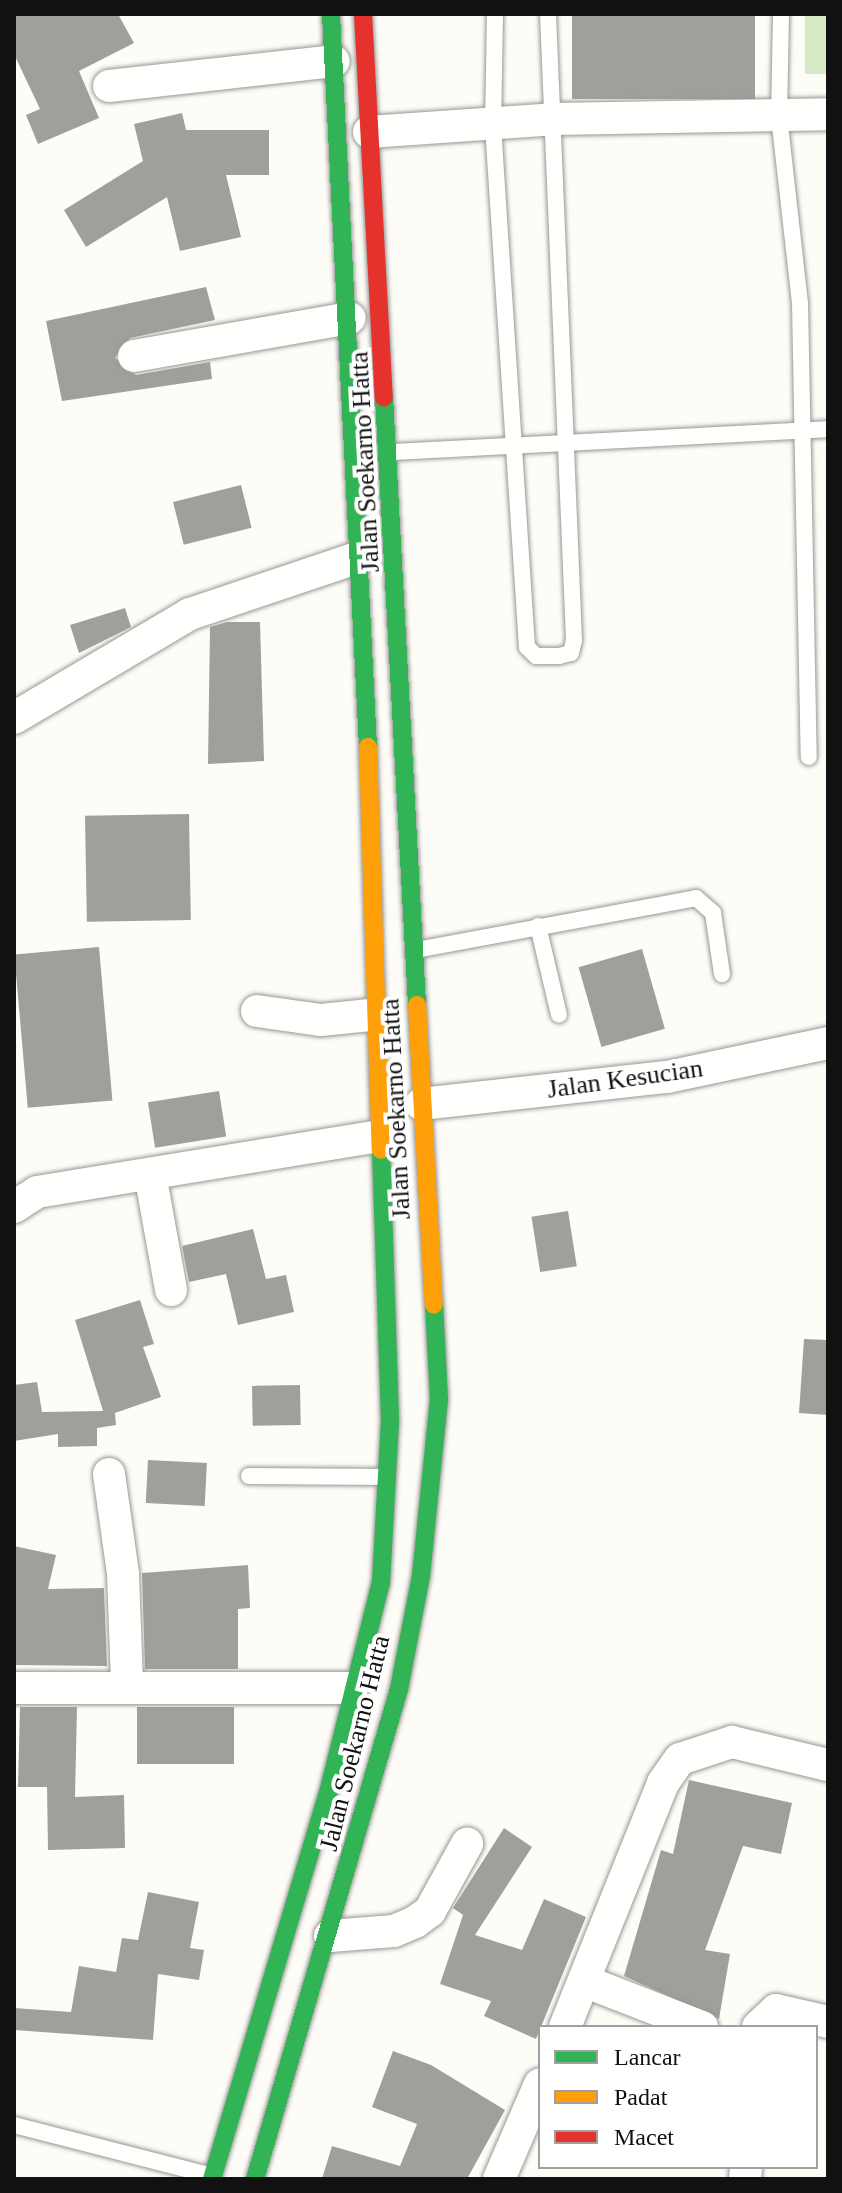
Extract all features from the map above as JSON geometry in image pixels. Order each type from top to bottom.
[{"type":"highway","name":"Jalan Soekarno Hatta","points":[[213,2178],[381,1582],[387,1477],[385,1135],[362,556],[331,14]]},
{"type":"highway","name":"Jalan Soekarno Hatta","points":[[255,2179],[330,1936],[399,1689],[422,1562],[439,1400],[421,1104],[392,452],[363,14]]},
{"type":"street","points":[[109,86],[334,61]]},
{"type":"street","points":[[369,132],[493,126],[553,119],[828,114]]},
{"type":"street","points":[[134,356],[350,318]]},
{"type":"street","points":[[14,718],[190,614],[362,556]]},
{"type":"street","points":[[257,1011],[321,1020],[380,1014]]},
{"type":"street","name":"Jalan Kesucian","points":[[421,1104],[667,1077],[828,1043]]},
{"type":"street","points":[[14,1207],[37,1192],[385,1135]]},
{"type":"street","points":[[150,1174],[171,1290]]},
{"type":"street","points":[[109,1474],[123,1574],[127,1685]]},
{"type":"street","points":[[14,1688],[127,1685],[352,1688]]},
{"type":"street","points":[[566,2025],[663,1783],[680,1759],[732,1742],[828,1765]]},
{"type":"street","points":[[330,1936],[394,1931],[415,1922],[430,1911],[467,1844]]},
{"type":"street","points":[[584,1981],[697,2025]]},
{"type":"street","points":[[760,2025],[776,2010],[828,2022]]},
{"type":"street","points":[[499,2179],[538,2089]]},
{"type":"lane","points":[[495,14],[493,126],[527,647],[536,656],[559,656],[571,653],[574,640],[548,14]]},
{"type":"lane","points":[[781,14],[779,116],[800,303],[809,757]]},
{"type":"lane","points":[[392,452],[513,449],[828,429]]},
{"type":"lane","points":[[414,950],[696,898],[713,913],[722,974]]},
{"type":"lane","points":[[538,926],[559,1015]]},
{"type":"lane","points":[[249,1476],[387,1477]]},
{"type":"lane","points":[[14,2125],[213,2178]]},
{"type":"green space","points":[[805,14],[828,14],[828,74],[805,74]]},
{"type":"building","points":[[14,14],[118,14],[134,43],[79,71],[99,118],[38,144],[26,115],[40,109],[14,54]]},
{"type":"building","points":[[572,14],[755,14],[755,99],[572,99]]},
{"type":"building","points":[[182,113],[186,130],[269,130],[269,175],[226,175],[241,237],[180,251],[167,197],[86,247],[64,210],[143,161],[134,124]]},
{"type":"building","points":[[206,287],[215,320],[130,338],[115,358],[136,375],[210,362],[212,379],[62,401],[46,321]]},
{"type":"building","points":[[241,485],[252,528],[184,545],[173,502]]},
{"type":"building","points":[[125,608],[131,627],[79,653],[70,625]]},
{"type":"building","points":[[227,622],[260,622],[264,761],[208,764],[210,627]]},
{"type":"building","points":[[189,814],[191,920],[87,922],[85,816]]},
{"type":"building","points":[[99,947],[112,1100],[28,1108],[14,954]]},
{"type":"building","points":[[642,949],[665,1029],[601,1047],[579,967]]},
{"type":"building","points":[[219,1091],[226,1136],[155,1148],[148,1102]]},
{"type":"building","points":[[568,1211],[577,1266],[540,1272],[531,1217]]},
{"type":"building","points":[[253,1229],[266,1279],[286,1275],[294,1312],[238,1325],[226,1274],[189,1282],[182,1246]]},
{"type":"building","points":[[140,1300],[154,1344],[143,1347],[161,1397],[115,1413],[116,1425],[97,1428],[97,1446],[58,1447],[58,1434],[14,1441],[14,1385],[37,1382],[42,1412],[103,1411],[75,1320]]},
{"type":"building","points":[[804,1339],[828,1340],[828,1415],[799,1413]]},
{"type":"building","points":[[300,1385],[301,1425],[253,1426],[252,1386]]},
{"type":"building","points":[[148,1460],[207,1463],[205,1506],[146,1503]]},
{"type":"building","points":[[14,1546],[56,1555],[48,1589],[104,1588],[107,1666],[14,1665]]},
{"type":"building","points":[[248,1565],[250,1608],[238,1609],[238,1669],[145,1669],[142,1573]]},
{"type":"building","points":[[20,1707],[77,1707],[75,1797],[124,1795],[125,1848],[48,1850],[47,1787],[18,1787]]},
{"type":"building","points":[[137,1707],[234,1707],[234,1764],[137,1764]]},
{"type":"building","points":[[689,1780],[792,1803],[781,1854],[743,1846],[705,1950],[730,1954],[719,2019],[624,1976],[661,1850],[673,1854]]},
{"type":"building","points":[[504,1828],[532,1847],[475,1935],[522,1950],[544,1899],[586,1917],[542,2025],[538,2025],[536,2039],[484,2016],[491,2001],[440,1984],[463,1915],[453,1908]]},
{"type":"building","points":[[148,1892],[199,1902],[190,1948],[204,1950],[199,1980],[158,1974],[153,2040],[14,2030],[14,2008],[71,2012],[79,1966],[116,1972],[122,1938],[138,1940]]},
{"type":"building","points":[[393,2051],[431,2065],[505,2110],[467,2179],[322,2179],[332,2146],[400,2166],[417,2124],[372,2107]]},
{"type":"traffic: fast","points":[[331,14],[368,747]]},
{"type":"traffic: fast","points":[[384,397],[417,1005]]},
{"type":"traffic: fast","points":[[212,2179],[330,1785],[381,1582],[390,1420],[381,1150]]},
{"type":"traffic: fast","points":[[255,2179],[399,1689],[421,1576],[439,1400],[434,1305]]},
{"type":"traffic: slow","points":[[368,747],[381,1150]]},
{"type":"traffic: slow","points":[[417,1005],[434,1305]]},
{"type":"traffic: jam","points":[[363,14],[384,397]]}]
